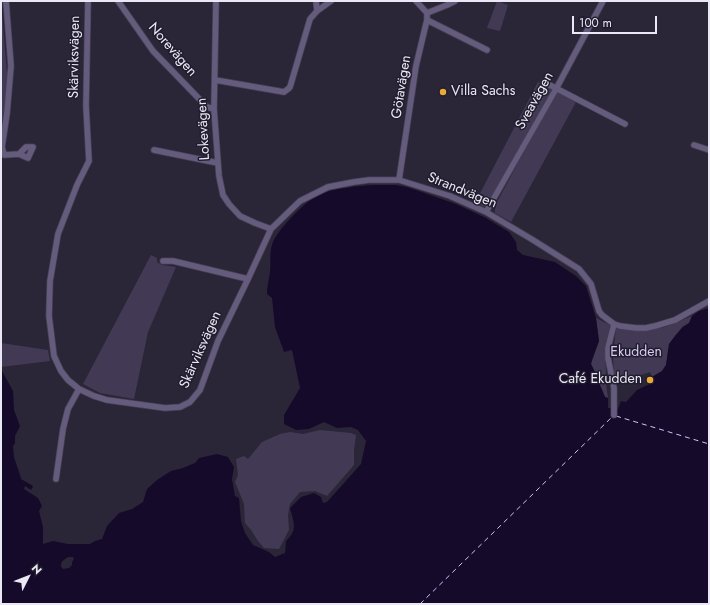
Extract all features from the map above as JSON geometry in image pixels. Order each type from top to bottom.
[{"type":"street","points":[[6,1],[11,66],[8,113],[2,147],[4,155],[19,154]]},
{"type":"street","name":"Skärviksvägen","points":[[88,1],[86,106],[89,161],[58,234],[50,281],[49,316],[54,356],[68,380],[79,389],[107,400],[165,408],[180,407],[190,402],[200,390],[218,341],[271,229]]},
{"type":"street","name":"Norevägen","points":[[118,1],[153,51],[206,107],[214,109]]},
{"type":"street","name":"Lokevägen","points":[[216,1],[214,109],[219,176],[223,195],[240,216],[271,229]]},
{"type":"street","points":[[316,1],[318,11]]},
{"type":"street","points":[[215,80],[284,92],[290,87],[310,18],[331,1]]},
{"type":"street","points":[[416,1],[426,13],[447,6],[455,1]]},
{"type":"street","name":"Sveavägen","points":[[486,212],[603,1]]},
{"type":"street","name":"Götavägen","points":[[399,180],[416,66],[427,20],[426,13]]},
{"type":"street","points":[[427,20],[488,50]]},
{"type":"street","points":[[544,82],[625,124]]},
{"type":"street","points":[[694,145],[709,150]]},
{"type":"street","points":[[154,150],[218,163]]},
{"type":"street","name":"Strandvägen","points":[[271,229],[300,201],[328,187],[369,180],[399,180],[450,196],[486,212],[579,269],[591,284],[599,311],[614,324]]},
{"type":"street","points":[[163,261],[173,260],[248,279]]},
{"type":"street","points":[[614,415],[614,388],[608,358],[608,348],[614,324],[636,328],[655,326],[675,320],[709,301]]},
{"type":"street","points":[[56,478],[63,429],[68,409],[79,389]]},
{"type":"green space","points":[[1,1],[8,86],[1,131]]},
{"type":"green space","points":[[497,1],[508,5],[500,31],[487,28]]},
{"type":"green space","points":[[538,82],[552,90],[490,202],[484,207],[475,203]]},
{"type":"green space","points":[[557,90],[576,102],[511,222],[495,213],[496,204]]},
{"type":"green space","points":[[151,255],[157,258],[157,262],[162,265],[176,267],[148,332],[134,399],[100,393],[83,384]]},
{"type":"green space","name":"Ekudden","points":[[692,316],[689,323],[682,327],[669,344],[666,365],[662,371],[652,377],[650,372],[638,376],[624,385],[614,377],[613,355],[616,328],[640,331],[665,327]]},
{"type":"green space","name":"Ekudden","points":[[596,318],[610,325],[605,349],[605,377],[608,398],[605,397],[591,364],[599,341]]},
{"type":"green space","points":[[1,343],[48,350],[50,361],[1,367]]},
{"type":"green space","points":[[320,430],[351,433],[356,435],[354,465],[327,496],[315,491],[300,492],[290,504],[288,515],[289,530],[279,549],[264,548],[245,523],[244,504],[235,482],[238,475],[236,459],[244,456],[248,459],[262,442],[280,434],[290,432],[303,434]]},
{"type":"shaded area","points":[[395,185],[407,187],[456,204],[486,218],[509,232],[516,242],[517,250],[523,255],[555,262],[576,276],[586,286],[596,318],[599,341],[591,364],[605,397],[608,398],[608,408],[618,409],[621,401],[626,402],[637,390],[654,382],[652,377],[662,371],[666,365],[669,344],[683,327],[689,323],[692,316],[699,311],[709,308],[709,604],[1,604],[1,369],[13,391],[14,410],[20,426],[15,436],[15,443],[13,446],[14,457],[21,479],[33,486],[31,490],[25,486],[24,489],[38,498],[42,506],[39,511],[43,527],[43,544],[53,541],[68,544],[90,544],[102,539],[107,526],[119,513],[132,509],[143,502],[147,489],[157,480],[171,471],[195,463],[199,458],[217,454],[228,457],[234,467],[232,479],[235,496],[239,498],[241,521],[245,533],[253,545],[269,552],[275,557],[285,553],[286,541],[294,530],[294,522],[290,508],[301,497],[314,493],[321,497],[323,503],[327,502],[361,464],[366,441],[358,430],[351,427],[337,428],[324,422],[309,429],[296,430],[284,424],[284,415],[300,388],[292,350],[284,352],[275,327],[272,298],[267,294],[272,245],[285,225],[307,202],[326,192],[349,187]],"holes":[[[68,557],[73,557],[74,559],[72,565],[69,568],[63,569],[61,565],[63,561]]]},
{"type":"ferry route","points":[[420,604],[613,416]]},
{"type":"ferry route","points":[[616,416],[709,444]]},
{"type":"place","name":"Villa Sachs","points":[[443,92]]},
{"type":"place","name":"Café Ekudden","points":[[650,380]]}]
